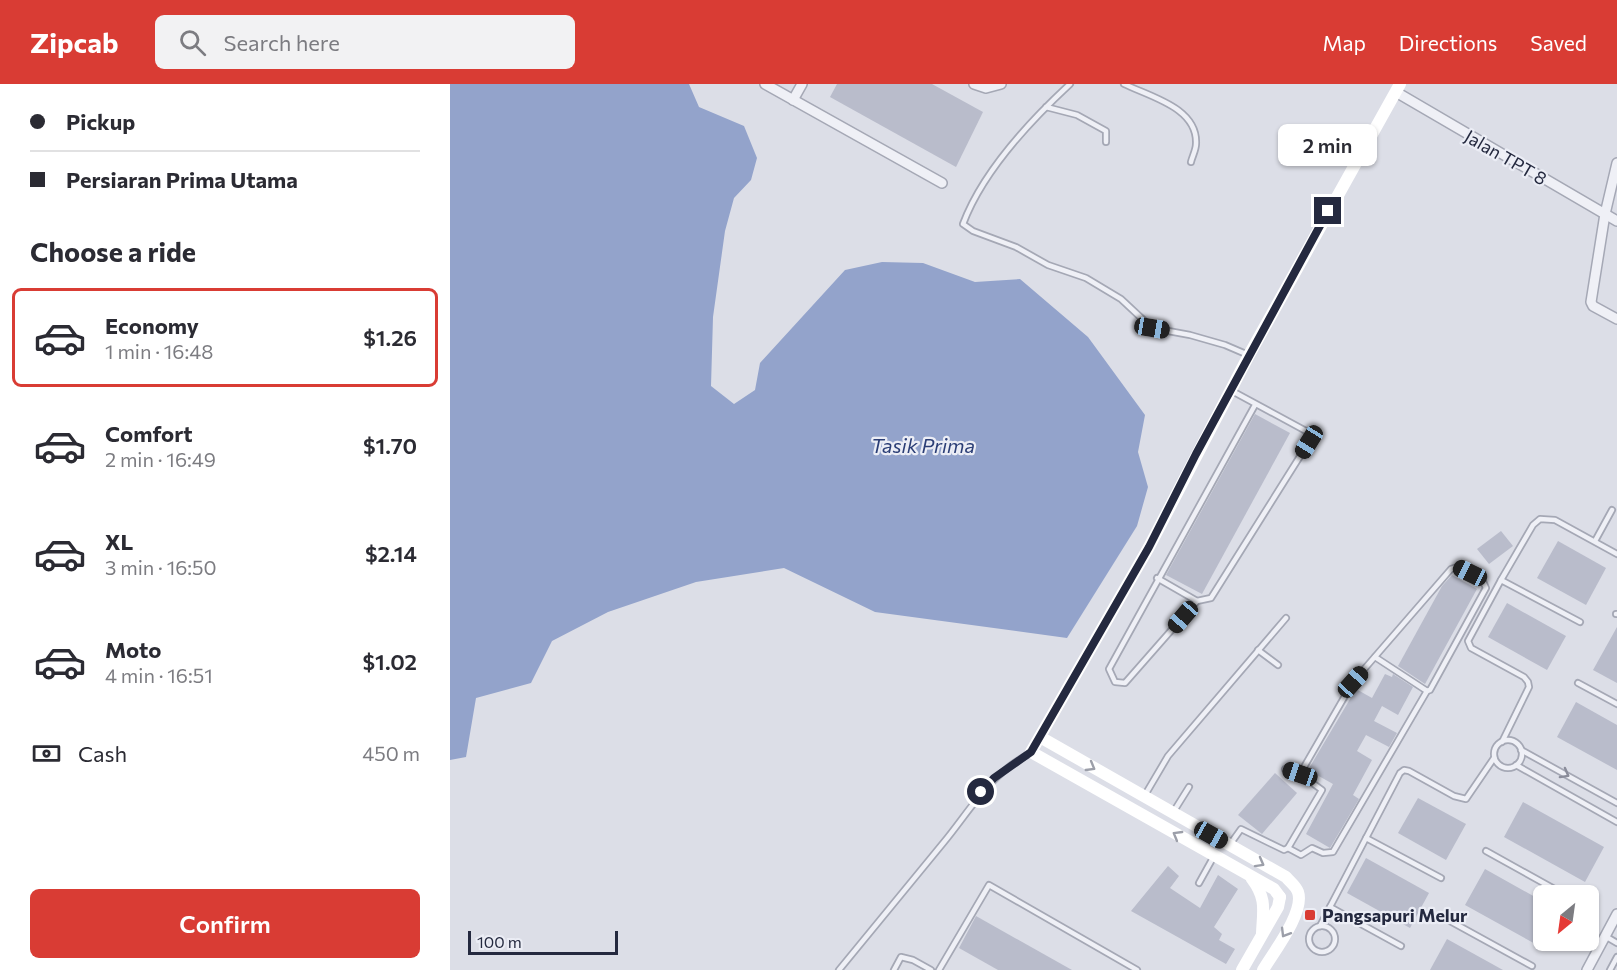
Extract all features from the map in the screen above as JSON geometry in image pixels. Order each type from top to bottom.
[{"type":"main road","points":[[1242,970],[1278,907],[1280,897],[1274,889],[1031,752],[1149,547],[1230,390],[1398,88]]},
{"type":"main road","points":[[1040,737],[1286,877],[1299,894],[1296,914],[1263,970]]},
{"type":"main road","points":[[1218,858],[1230,846]]},
{"type":"main road","points":[[1248,875],[1260,889],[1264,907],[1261,937]]},
{"type":"main road","points":[[1280,897],[1299,894]]},
{"type":"street","points":[[765,84],[942,183]]},
{"type":"street","points":[[793,100],[802,84]]},
{"type":"street","points":[[974,84],[986,88],[1001,84]]},
{"type":"street","name":"Jalan TPT 8","points":[[1398,88],[1617,221]]},
{"type":"street","points":[[1617,163],[1596,260],[1591,304],[1617,319]]},
{"type":"street","points":[[1587,970],[1617,914]]},
{"type":"lane","points":[[1070,84],[1009,149],[970,206],[963,224],[973,231],[1016,247],[1048,265],[1086,278],[1121,299],[1152,328],[1190,335],[1249,355]]},
{"type":"lane","points":[[1124,84],[1182,112],[1193,126],[1196,145],[1191,162]]},
{"type":"lane","points":[[1046,107],[1077,115],[1106,131],[1107,142]]},
{"type":"lane","points":[[1230,390],[1306,431],[1310,436],[1309,442],[1211,598],[1197,601],[1125,683],[1115,682],[1109,669],[1157,578],[1255,405]]},
{"type":"lane","points":[[1595,541],[1612,510]]},
{"type":"lane","points":[[1320,926],[1329,928],[1335,939],[1332,948],[1324,952],[1316,951],[1308,941],[1312,929],[1320,926],[1404,770],[1454,796],[1466,799],[1471,796],[1494,758],[1495,748],[1502,742],[1529,687],[1528,682],[1524,677],[1471,648],[1468,641],[1533,525],[1540,519],[1555,520],[1617,554]]},
{"type":"lane","points":[[1230,846],[1241,829],[1284,850],[1288,848],[1301,855],[1312,848],[1323,853],[1333,852],[1427,691],[1430,690],[1486,588],[1482,579],[1457,567],[1451,569],[1353,682],[1300,774]]},
{"type":"lane","points":[[1157,578],[1197,601]]},
{"type":"lane","points":[[1501,580],[1580,622]]},
{"type":"lane","points":[[1144,797],[1167,756],[1286,618]]},
{"type":"lane","points":[[1258,650],[1278,665]]},
{"type":"lane","points":[[1375,657],[1427,691]]},
{"type":"lane","points":[[1578,683],[1617,704]]},
{"type":"lane","points":[[1502,742],[1516,743],[1521,750],[1617,803]]},
{"type":"lane","points":[[1516,765],[1520,760],[1521,750]]},
{"type":"lane","points":[[839,970],[994,778],[1031,752]]},
{"type":"lane","points":[[1494,758],[1503,767],[1516,765],[1617,822]]},
{"type":"lane","points":[[1285,769],[1300,774],[1322,790],[1288,848]]},
{"type":"lane","points":[[1173,813],[1189,787]]},
{"type":"lane","points":[[1366,838],[1441,878]]},
{"type":"lane","points":[[1486,851],[1548,885]]},
{"type":"lane","points":[[1199,883],[1218,858]]},
{"type":"lane","points":[[939,970],[988,885],[1137,970]]},
{"type":"lane","points":[[1330,907],[1401,946]]},
{"type":"lane","points":[[1450,921],[1532,966]]},
{"type":"lane","points":[[1605,936],[1617,943]]},
{"type":"lane","points":[[894,970],[901,957],[913,960],[931,970]]},
{"type":"lane","points":[[1610,970],[1617,957]]},
{"type":"water","name":"Tasik Prima","points":[[450,84],[689,84],[699,107],[744,126],[757,158],[751,180],[734,198],[725,231],[713,317],[711,386],[734,404],[755,390],[760,363],[845,270],[882,262],[923,263],[975,282],[1020,279],[1088,337],[1145,415],[1138,452],[1148,487],[1137,526],[1067,638],[875,612],[784,568],[696,582],[608,612],[552,641],[531,683],[476,698],[466,757],[450,760]]},
{"type":"building","points":[[837,84],[932,84],[983,112],[956,167],[830,97]]},
{"type":"building","points":[[1255,414],[1290,433],[1202,594],[1166,575]]},
{"type":"building","points":[[1501,531],[1513,546],[1489,564],[1477,549]]},
{"type":"building","points":[[1558,541],[1606,568],[1586,605],[1537,578]]},
{"type":"building","points":[[1452,575],[1477,589],[1425,684],[1398,666],[1442,586]]},
{"type":"building","points":[[1507,603],[1566,636],[1547,670],[1488,637]]},
{"type":"building","points":[[1617,627],[1617,683],[1593,670]]},
{"type":"building","points":[[1385,674],[1392,677],[1393,674],[1413,687],[1398,715],[1382,706],[1374,721],[1397,733],[1389,747],[1366,735],[1357,751],[1372,760],[1353,795],[1359,799],[1330,848],[1306,834],[1333,784],[1308,770],[1356,689],[1372,698]]},
{"type":"building","points":[[1576,702],[1617,725],[1617,770],[1557,737]]},
{"type":"building","points":[[1275,773],[1297,793],[1262,834],[1238,815]]},
{"type":"building","points":[[1418,798],[1466,824],[1446,860],[1398,833]]},
{"type":"building","points":[[1523,802],[1604,847],[1585,882],[1504,837]]},
{"type":"building","points":[[1366,858],[1429,893],[1410,928],[1347,893]]},
{"type":"building","points":[[1168,866],[1179,876],[1170,888],[1200,908],[1218,875],[1238,889],[1214,927],[1222,934],[1219,940],[1235,949],[1226,964],[1131,911]]},
{"type":"building","points":[[1485,869],[1533,896],[1533,943],[1465,905]]},
{"type":"building","points":[[976,916],[1072,970],[998,970],[959,948]]},
{"type":"building","points":[[1447,939],[1503,970],[1430,970]]},
{"type":"place","name":"Pangsapuri Melur","points":[[1310,915]]},
{"type":"route","points":[[981,792],[994,778],[1031,752],[1040,737],[1149,547],[1196,454],[1328,211]]}]
